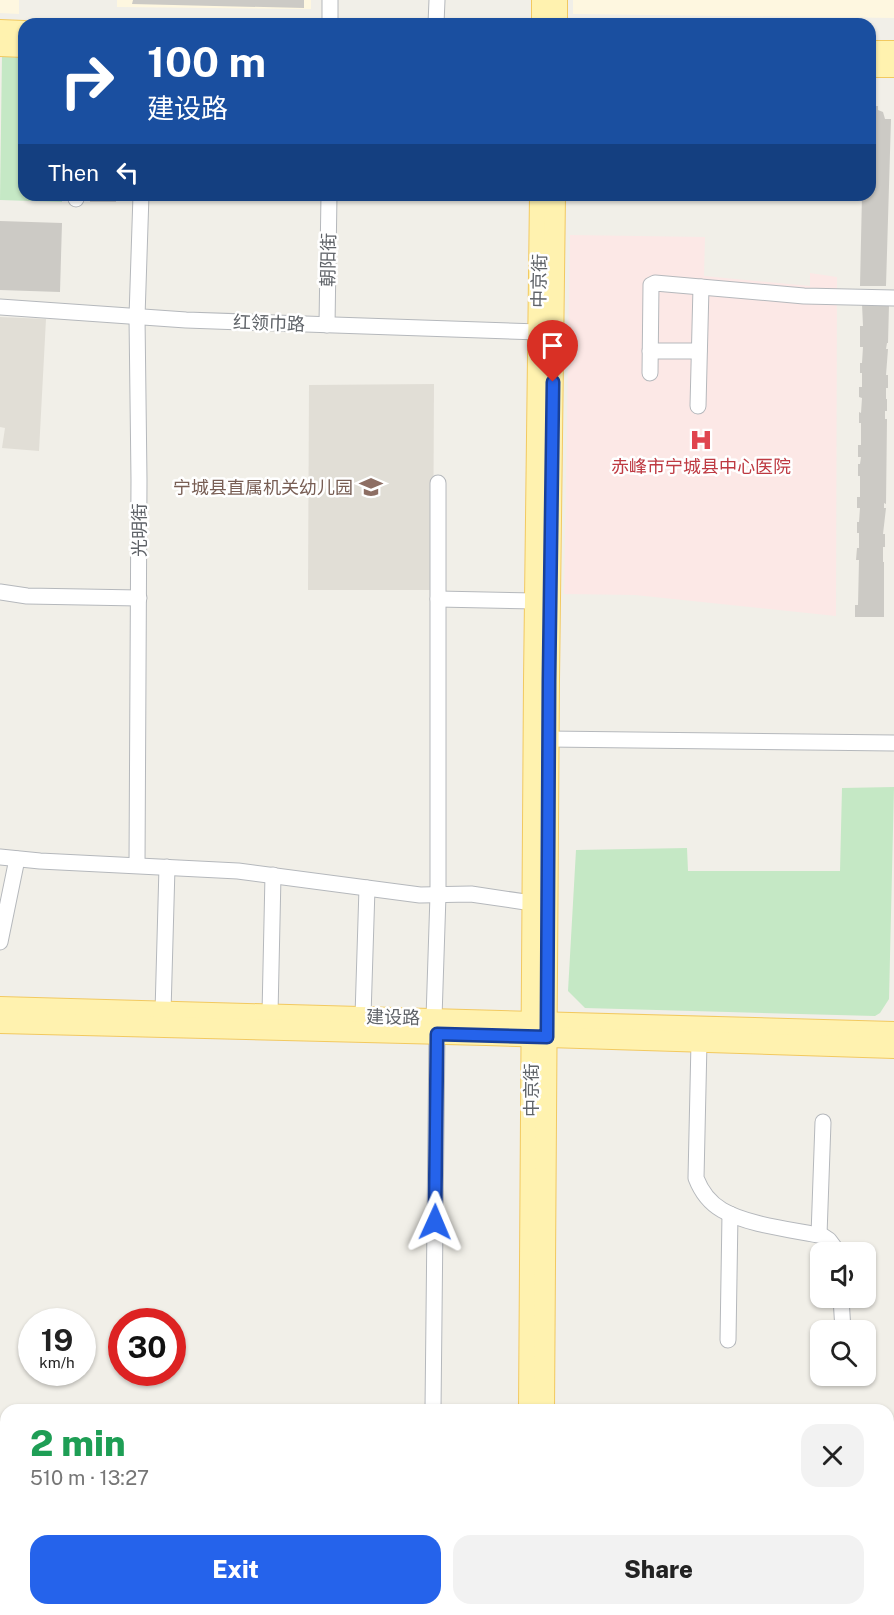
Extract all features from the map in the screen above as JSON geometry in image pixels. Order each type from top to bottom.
[{"type":"main road","points":[[542,0],[542,18]]},
{"type":"main road","points":[[557,0],[557,18]]},
{"type":"main road","points":[[0,30],[18,31]]},
{"type":"main road","points":[[0,46],[18,47]]},
{"type":"main road","points":[[876,51],[894,51]]},
{"type":"main road","points":[[876,67],[894,67]]},
{"type":"main road","name":"中京街","points":[[540,201],[532,903],[539,1029],[544,1404]]},
{"type":"main road","name":"中京街","points":[[529,1404],[548,739],[555,201]]},
{"type":"main road","name":"建设路","points":[[0,1006],[363,1016],[435,1026]]},
{"type":"main road","name":"建设路","points":[[0,1023],[894,1032]]},
{"type":"main road","name":"建设路","points":[[539,1029],[699,1042],[894,1048]]},
{"type":"street","points":[[330,0],[330,18]]},
{"type":"street","points":[[436,0],[436,18]]},
{"type":"street","name":"光明街","points":[[137,865],[138,317],[141,201]]},
{"type":"street","name":"朝阳街","points":[[327,325],[328,201]]},
{"type":"street","points":[[650,373],[651,285],[655,283],[804,296],[894,298]]},
{"type":"street","points":[[698,406],[701,287]]},
{"type":"street","name":"红领巾路","points":[[0,307],[186,321],[539,332]]},
{"type":"street","points":[[650,351],[699,351]]},
{"type":"street","points":[[433,1404],[438,895],[438,483]]},
{"type":"street","points":[[0,592],[27,596],[139,598]]},
{"type":"street","points":[[438,599],[535,601]]},
{"type":"street","points":[[548,739],[894,743]]},
{"type":"street","points":[[0,857],[238,871],[420,895],[471,894],[532,903]]},
{"type":"street","points":[[0,942],[17,859]]},
{"type":"street","points":[[163,1012],[167,867]]},
{"type":"street","points":[[270,1014],[273,875]]},
{"type":"street","points":[[363,1016],[367,888]]},
{"type":"street","points":[[699,1042],[696,1178],[700,1189],[716,1206],[730,1214],[772,1226],[819,1235],[830,1242]]},
{"type":"street","points":[[819,1235],[823,1122]]},
{"type":"street","points":[[728,1340],[730,1214]]},
{"type":"shaded area","points":[[0,0],[19,0],[19,14],[0,13]]},
{"type":"shaded area","points":[[117,0],[311,0],[311,9],[117,7]]},
{"type":"shaded area","points":[[573,0],[894,0],[894,18],[573,14]]},
{"type":"shaded area","name":"赤峰市宁城县中心医院","points":[[570,235],[705,237],[704,276],[810,286],[810,273],[837,277],[836,616],[635,595],[564,594]]},
{"type":"shaded area","points":[[0,317],[46,319],[39,451],[2,448],[5,428],[0,427]]},
{"type":"shaded area","name":"宁城县直属机关幼儿园","points":[[434,384],[433,590],[308,590],[309,385]]},
{"type":"green space","points":[[2,55],[18,55],[18,201],[0,200]]},
{"type":"green space","points":[[894,787],[889,999],[880,1013],[875,1016],[585,1008],[568,991],[576,850],[687,848],[688,871],[840,871],[842,788]]},
{"type":"building","points":[[133,0],[304,0],[304,8],[132,4]]},
{"type":"building","points":[[876,106],[878,106],[878,110],[883,112],[885,119],[891,119],[886,286],[860,286],[862,201],[876,201]]},
{"type":"building","points":[[90,201],[116,201],[116,202]]},
{"type":"building","points":[[0,221],[62,223],[60,292],[0,290]]},
{"type":"building","points":[[862,304],[889,305],[886,349],[888,349],[886,375],[888,375],[888,388],[886,388],[887,411],[885,411],[885,419],[887,419],[886,504],[884,503],[884,508],[886,508],[883,534],[885,534],[885,547],[883,547],[884,617],[855,617],[855,605],[858,605],[859,560],[856,560],[857,548],[859,548],[857,522],[859,522],[860,508],[857,508],[857,497],[860,497],[858,464],[860,464],[861,457],[858,457],[858,445],[861,445],[859,412],[861,413],[862,398],[859,397],[859,387],[862,387],[860,363],[862,363],[863,347],[860,347],[860,326],[863,326]]},
{"type":"place","name":"赤峰市宁城县中心医院","points":[[701,440]]},
{"type":"place","name":"宁城县直属机关幼儿园","points":[[371,487]]},
{"type":"route","points":[[435,1222],[437,1034],[547,1037],[553,382]]}]
